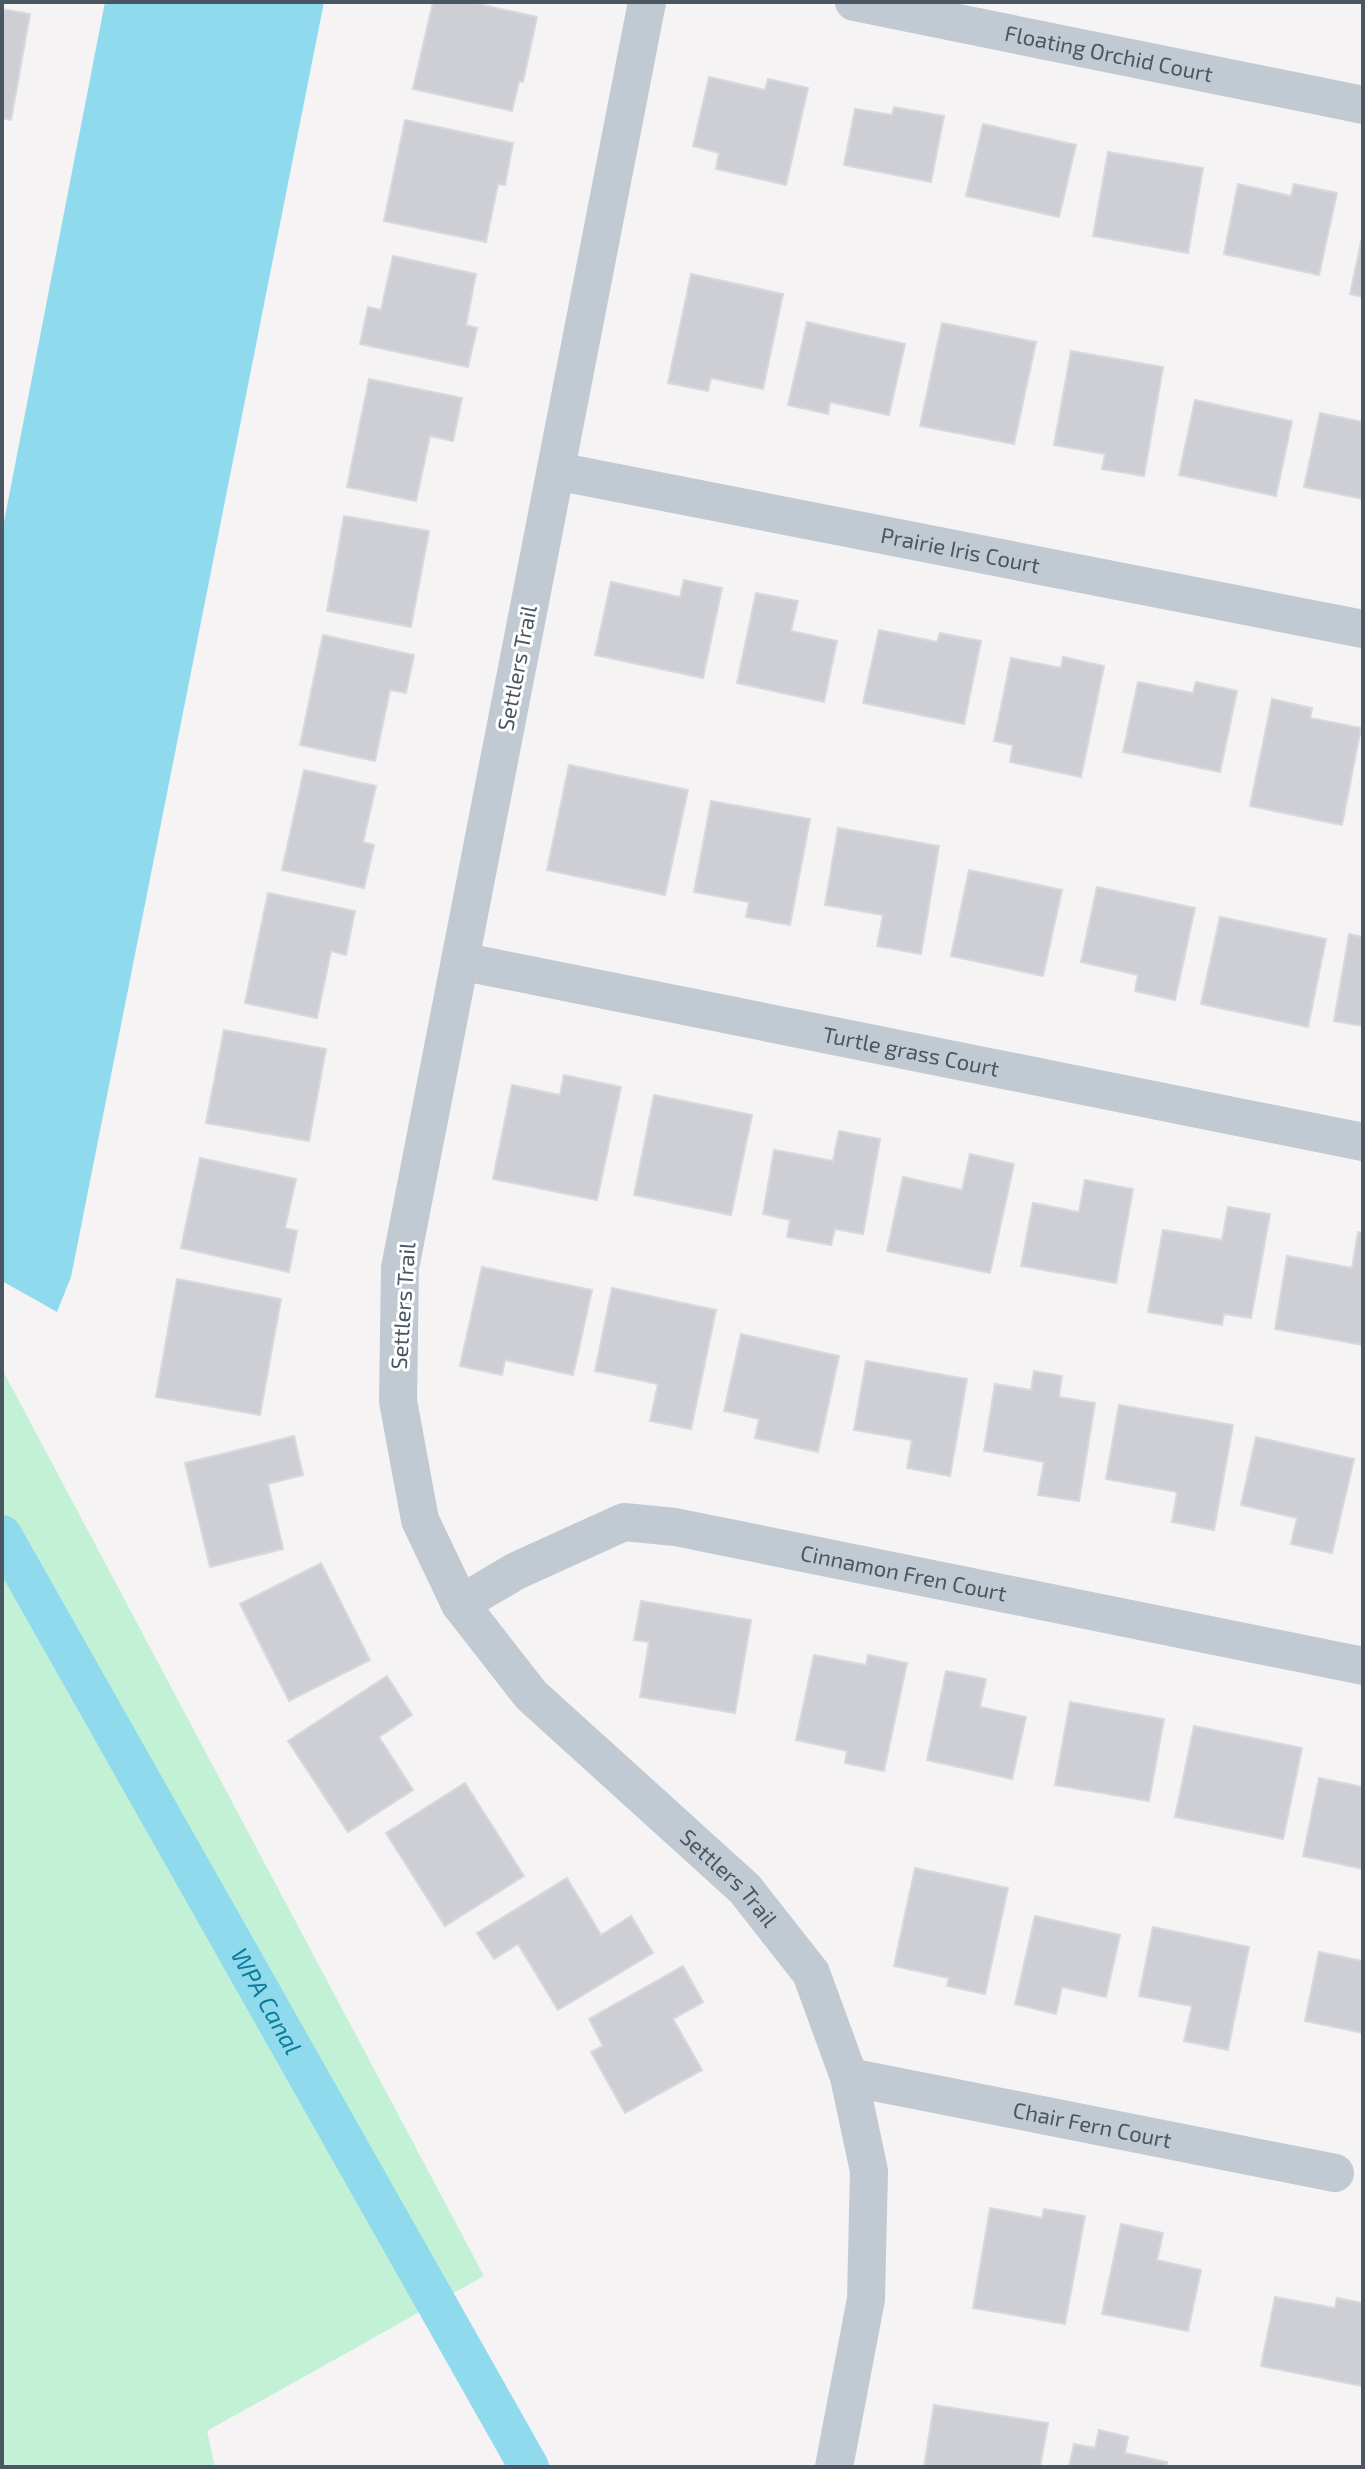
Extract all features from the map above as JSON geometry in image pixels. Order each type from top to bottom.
[{"type":"street","name":"Settlers Trail","points":[[647,2],[400,1268],[398,1401],[420,1520],[460,1604],[531,1695],[745,1889],[811,1973],[849,2077],[869,2171],[866,2299],[834,2467]]},
{"type":"street","name":"Floating Orchid Court","points":[[854,2],[1363,105]]},
{"type":"street","name":"Prairie Iris Court","points":[[556,471],[1363,629]]},
{"type":"street","name":"Turtle grass Court","points":[[460,961],[1363,1142]]},
{"type":"street","name":"Cinnamon Fren Court","points":[[460,1604],[516,1571],[624,1522],[691,1530],[1363,1666]]},
{"type":"street","name":"Chair Fern Court","points":[[849,2077],[1335,2173]]},
{"type":"green space","points":[[2,1369],[484,2276],[207,2431],[215,2467],[2,2467]]},
{"type":"water","points":[[105,2],[324,2],[71,1277],[57,1312],[2,1281],[2,532]]},
{"type":"building","points":[[433,2],[469,2],[537,17],[523,82],[519,81],[512,111],[413,89]]},
{"type":"building","points":[[2,9],[30,14],[11,120],[2,118]]},
{"type":"building","points":[[709,77],[765,90],[768,79],[808,88],[786,185],[716,169],[719,153],[693,146]]},
{"type":"building","points":[[894,107],[944,116],[931,182],[844,165],[855,109],[892,115]]},
{"type":"building","points":[[405,120],[513,143],[505,185],[498,184],[486,242],[384,221]]},
{"type":"building","points":[[983,124],[1076,145],[1059,217],[966,196]]},
{"type":"building","points":[[1108,152],[1203,168],[1188,253],[1093,236]]},
{"type":"building","points":[[1238,184],[1291,196],[1294,184],[1337,193],[1319,275],[1224,254]]},
{"type":"building","points":[[1363,233],[1363,297],[1350,294]]},
{"type":"building","points":[[393,256],[476,274],[466,325],[477,328],[468,367],[360,344],[368,307],[381,310]]},
{"type":"building","points":[[691,274],[783,294],[763,389],[711,378],[708,391],[668,383]]},
{"type":"building","points":[[807,322],[905,344],[889,415],[830,402],[828,414],[788,405]]},
{"type":"building","points":[[942,323],[1036,342],[1014,444],[920,426]]},
{"type":"building","points":[[1071,351],[1163,367],[1144,476],[1102,469],[1105,454],[1054,445]]},
{"type":"building","points":[[369,379],[462,398],[453,441],[430,436],[416,501],[347,487]]},
{"type":"building","points":[[1195,400],[1292,421],[1276,496],[1179,475]]},
{"type":"building","points":[[1320,413],[1363,422],[1363,499],[1304,487]]},
{"type":"building","points":[[344,516],[429,531],[411,627],[327,611]]},
{"type":"building","points":[[684,580],[722,588],[703,678],[595,655],[611,582],[680,597]]},
{"type":"building","points":[[756,593],[798,601],[791,631],[837,641],[824,702],[737,683]]},
{"type":"building","points":[[879,630],[937,642],[940,633],[981,641],[964,724],[863,703]]},
{"type":"building","points":[[323,635],[414,655],[406,693],[390,690],[375,761],[300,745]]},
{"type":"building","points":[[1063,657],[1104,666],[1081,777],[1010,762],[1013,745],[994,741],[1011,658],[1061,668]]},
{"type":"building","points":[[1138,682],[1193,693],[1196,682],[1237,691],[1220,772],[1123,752]]},
{"type":"building","points":[[1272,699],[1312,708],[1310,718],[1361,728],[1342,825],[1250,806]]},
{"type":"building","points":[[569,765],[688,790],[665,895],[547,870]]},
{"type":"building","points":[[304,770],[376,786],[363,842],[374,845],[364,888],[282,870]]},
{"type":"building","points":[[711,801],[810,819],[790,925],[746,917],[749,902],[694,892]]},
{"type":"building","points":[[838,828],[939,846],[921,954],[877,946],[883,915],[825,905]]},
{"type":"building","points":[[969,870],[1062,890],[1043,976],[951,956]]},
{"type":"building","points":[[1097,887],[1195,908],[1175,1000],[1135,991],[1138,975],[1081,962]]},
{"type":"building","points":[[268,893],[355,911],[346,955],[331,951],[317,1018],[245,1003]]},
{"type":"building","points":[[1220,917],[1326,939],[1308,1027],[1201,1004]]},
{"type":"building","points":[[1349,934],[1363,937],[1363,1026],[1334,1021]]},
{"type":"building","points":[[224,1030],[326,1049],[309,1141],[206,1123]]},
{"type":"building","points":[[564,1075],[621,1087],[597,1200],[493,1179],[512,1085],[560,1095]]},
{"type":"building","points":[[654,1095],[752,1115],[731,1215],[634,1195]]},
{"type":"building","points":[[839,1131],[880,1139],[863,1234],[835,1229],[831,1245],[787,1237],[790,1220],[763,1214],[774,1150],[833,1161]]},
{"type":"building","points":[[970,1154],[1014,1164],[990,1273],[887,1251],[903,1177],[962,1190]]},
{"type":"building","points":[[200,1158],[296,1179],[285,1228],[297,1231],[289,1272],[181,1248]]},
{"type":"building","points":[[1085,1180],[1133,1189],[1116,1283],[1021,1266],[1033,1203],[1079,1212]]},
{"type":"building","points":[[1228,1207],[1270,1214],[1251,1318],[1224,1314],[1222,1325],[1148,1312],[1163,1230],[1222,1240]]},
{"type":"building","points":[[1358,1232],[1363,1233],[1363,1345],[1275,1329],[1287,1256],[1352,1268]]},
{"type":"building","points":[[482,1267],[592,1290],[573,1375],[505,1360],[502,1375],[460,1366]]},
{"type":"building","points":[[177,1279],[281,1299],[260,1415],[156,1397]]},
{"type":"building","points":[[612,1288],[716,1310],[691,1429],[650,1421],[658,1384],[595,1371]]},
{"type":"building","points":[[741,1334],[839,1356],[818,1452],[755,1438],[759,1419],[724,1411]]},
{"type":"building","points":[[866,1361],[967,1379],[950,1476],[907,1468],[912,1440],[854,1430]]},
{"type":"building","points":[[1034,1371],[1062,1376],[1059,1397],[1095,1403],[1079,1501],[1038,1495],[1044,1462],[984,1451],[995,1384],[1031,1390]]},
{"type":"building","points":[[1119,1405],[1233,1425],[1214,1530],[1172,1522],[1177,1492],[1106,1479]]},
{"type":"building","points":[[294,1436],[303,1475],[268,1484],[283,1549],[210,1567],[185,1463]]},
{"type":"building","points":[[1256,1437],[1354,1459],[1332,1553],[1291,1544],[1297,1518],[1241,1505]]},
{"type":"building","points":[[321,1563],[370,1660],[289,1701],[240,1604]]},
{"type":"building","points":[[641,1601],[751,1620],[735,1713],[640,1697],[649,1642],[634,1640]]},
{"type":"building","points":[[814,1655],[866,1665],[868,1655],[907,1663],[884,1771],[845,1763],[847,1751],[796,1740]]},
{"type":"building","points":[[946,1671],[986,1679],[980,1707],[1026,1717],[1012,1779],[927,1760]]},
{"type":"building","points":[[387,1676],[412,1715],[379,1737],[413,1790],[348,1832],[288,1741]]},
{"type":"building","points":[[1070,1702],[1164,1719],[1149,1801],[1055,1785]]},
{"type":"building","points":[[1194,1726],[1302,1748],[1283,1839],[1175,1817]]},
{"type":"building","points":[[1319,1778],[1363,1787],[1363,1869],[1303,1856]]},
{"type":"building","points":[[465,1783],[524,1876],[445,1926],[386,1833]]},
{"type":"building","points":[[915,1868],[1008,1888],[985,1994],[947,1986],[949,1978],[894,1966]]},
{"type":"building","points":[[567,1878],[601,1935],[631,1916],[653,1953],[558,2010],[518,1944],[494,1959],[477,1933]]},
{"type":"building","points":[[1035,1916],[1120,1935],[1106,1997],[1062,1987],[1056,2014],[1015,2004]]},
{"type":"building","points":[[1153,1927],[1249,1947],[1228,2050],[1184,2041],[1192,2006],[1139,1996]]},
{"type":"building","points":[[1319,1952],[1363,1961],[1363,2033],[1305,2021]]},
{"type":"building","points":[[683,1966],[703,2002],[673,2019],[702,2070],[625,2113],[591,2052],[603,2046],[589,2019]]},
{"type":"building","points":[[990,2208],[1042,2218],[1044,2209],[1085,2216],[1065,2324],[973,2308]]},
{"type":"building","points":[[1121,2224],[1163,2233],[1157,2260],[1201,2270],[1188,2331],[1102,2314]]},
{"type":"building","points":[[1275,2297],[1335,2308],[1337,2298],[1363,2303],[1362,2386],[1261,2366]]},
{"type":"building","points":[[934,2405],[1048,2423],[1040,2467],[924,2467]]},
{"type":"building","points":[[1099,2430],[1128,2437],[1125,2453],[1167,2462],[1166,2467],[1069,2467],[1074,2444],[1095,2448]]},
{"type":"waterway","name":"WPA Canal","points":[[2,1535],[529,2467]]}]
